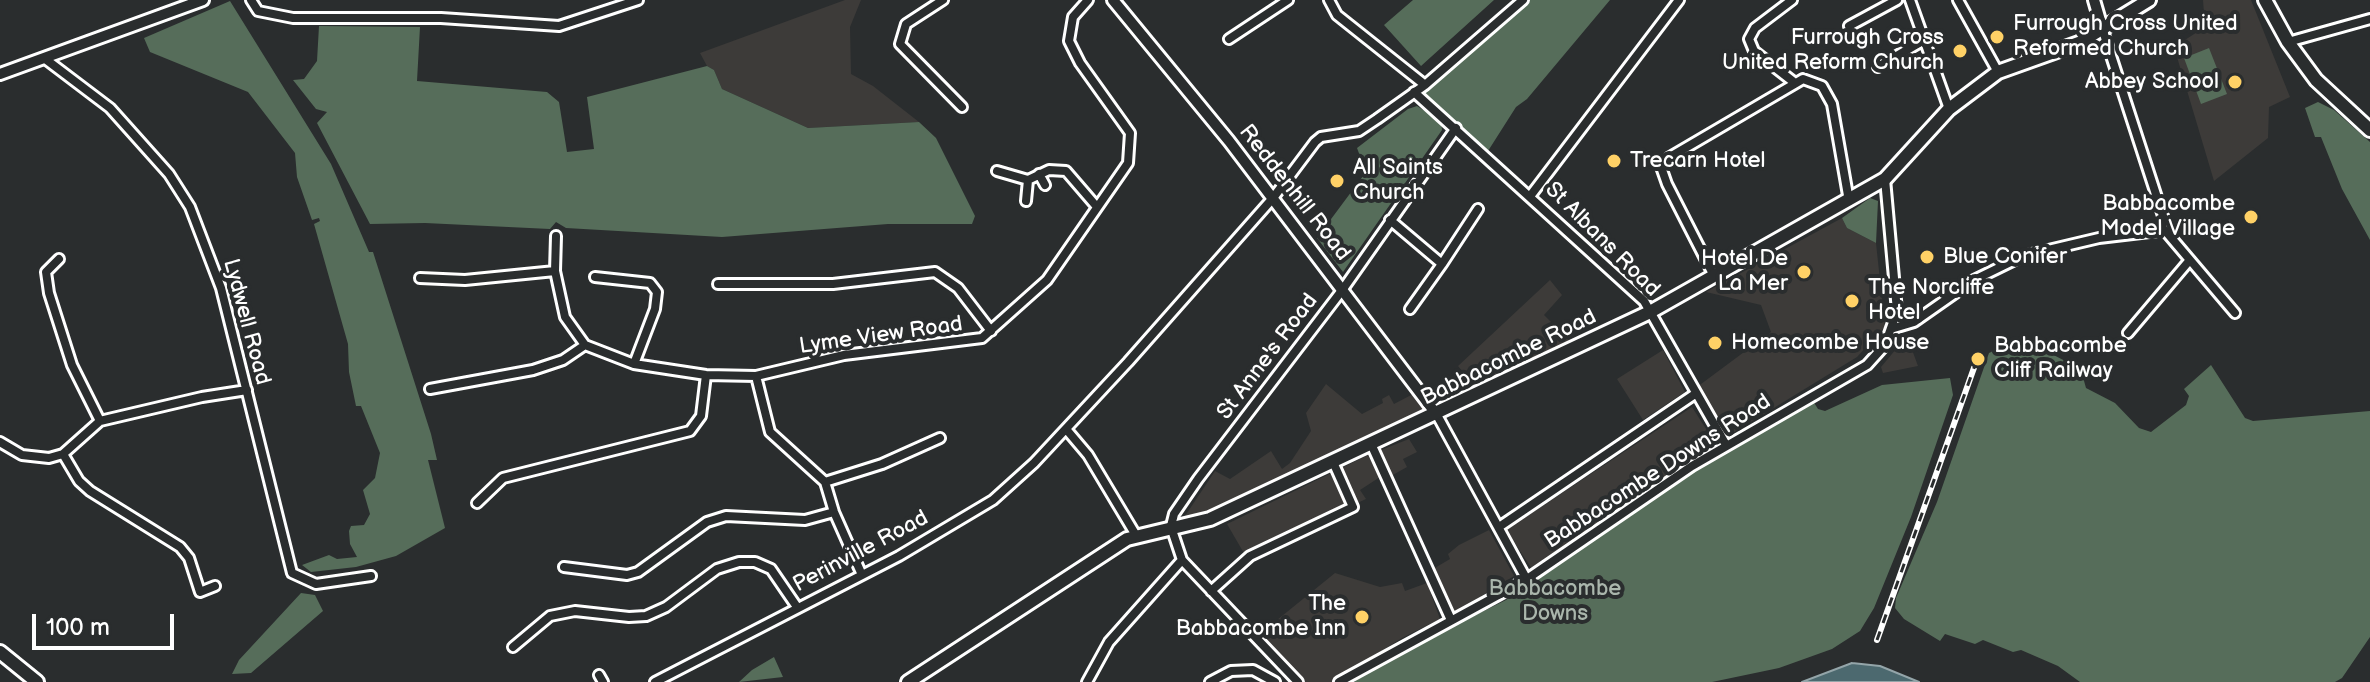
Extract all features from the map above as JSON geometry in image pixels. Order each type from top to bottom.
[{"type":"main road","name":"Babbacombe Road","points":[[908,682],[966,647],[1063,579],[1137,537],[1210,519],[1372,446],[1650,312],[1885,179],[1949,109],[1998,72],[2103,31],[2149,0]]},
{"type":"main road","points":[[2265,0],[2288,42],[2322,87],[2370,130]]},
{"type":"main road","points":[[0,652],[37,682]]},
{"type":"street","points":[[251,0],[258,11],[293,18],[441,18],[559,26],[638,0]]},
{"type":"street","points":[[943,0],[906,24],[900,44],[962,107]]},
{"type":"street","name":"Lyme View Road","points":[[585,345],[634,364],[706,375],[756,376],[844,355],[971,341],[991,331],[1047,280],[1128,163],[1130,133],[1123,119],[1080,63],[1069,41],[1073,17],[1088,0]]},
{"type":"street","name":"Reddenhill Road","points":[[1113,0],[1273,198],[1437,415]]},
{"type":"street","points":[[1229,39],[1288,0]]},
{"type":"street","points":[[1329,0],[1337,15],[1425,85]]},
{"type":"street","name":"Perinville Road","points":[[655,682],[862,575],[993,500],[1066,429],[1273,198],[1321,137],[1359,131],[1425,85],[1523,0]]},
{"type":"street","points":[[1531,195],[1679,0]]},
{"type":"street","points":[[1792,0],[1755,28],[1749,39],[1754,51],[1795,83]]},
{"type":"street","points":[[1849,26],[1897,0]]},
{"type":"street","points":[[1910,0],[1949,109]]},
{"type":"street","points":[[1958,0],[1998,72]]},
{"type":"street","points":[[1885,179],[1897,311],[1894,328],[1914,322],[1974,280],[2023,256],[2099,238],[2158,231],[2164,219],[2094,0]]},
{"type":"street","points":[[0,74],[195,1]]},
{"type":"street","points":[[2288,42],[2370,19]]},
{"type":"street","points":[[1878,67],[1924,40]]},
{"type":"street","name":"Lydwell Road","points":[[44,58],[118,116],[169,174],[190,207],[221,288],[292,573],[316,584],[371,576]]},
{"type":"street","points":[[1714,276],[1661,167],[1670,157],[1795,83],[1811,79],[1822,86],[1832,104],[1849,201]]},
{"type":"street","name":"St Albans Road","points":[[1414,92],[1531,195],[1644,301],[1726,445]]},
{"type":"street","name":"St Anne's Road","points":[[1171,531],[1174,514],[1198,479],[1343,289],[1456,128]]},
{"type":"street","points":[[997,171],[1028,180],[1039,174],[1066,171],[1097,207]]},
{"type":"street","points":[[1039,174],[1045,185]]},
{"type":"street","points":[[1026,201],[1028,180]]},
{"type":"street","points":[[1410,309],[1478,209]]},
{"type":"street","points":[[1390,220],[1442,264]]},
{"type":"street","points":[[2162,227],[2235,313]]},
{"type":"street","points":[[430,389],[533,370],[563,360],[585,345],[565,317],[555,271],[556,236]]},
{"type":"street","points":[[59,259],[46,272],[49,293],[72,365],[100,421]]},
{"type":"street","points":[[2128,333],[2189,261]]},
{"type":"street","points":[[420,278],[465,280],[555,271]]},
{"type":"street","points":[[718,284],[833,284],[935,272],[958,288],[991,331]]},
{"type":"street","points":[[595,277],[650,283],[657,292],[655,309],[634,364]]},
{"type":"street","name":"Babbacombe Downs Road","points":[[1339,682],[1527,580],[1726,445],[1867,365],[1894,328]]},
{"type":"street","points":[[477,503],[503,478],[690,431],[701,416],[706,375]]},
{"type":"street","points":[[756,376],[770,432],[825,482],[834,512],[862,575]]},
{"type":"street","points":[[0,442],[35,458],[63,454],[100,421],[202,397],[247,390]]},
{"type":"street","points":[[1499,527],[1695,394]]},
{"type":"street","points":[[1437,415],[1527,580]]},
{"type":"street","points":[[1066,429],[1088,455],[1137,537]]},
{"type":"street","points":[[825,482],[882,464],[940,438]]},
{"type":"street","points":[[1372,446],[1451,620]]},
{"type":"street","points":[[63,454],[79,481],[90,491],[180,547],[189,558],[200,592],[215,586]]},
{"type":"street","points":[[1211,591],[1250,556],[1353,507],[1333,462]]},
{"type":"street","points":[[564,567],[627,575],[638,572],[707,522],[726,516],[805,520],[834,512]]},
{"type":"street","points":[[1171,531],[1182,560],[1298,682]]},
{"type":"street","points":[[1087,682],[1109,642],[1182,560]]},
{"type":"street","points":[[513,647],[550,616],[575,611],[646,616],[666,607],[717,569],[739,562],[755,562],[771,569],[797,607]]},
{"type":"street","points":[[1210,682],[1231,671],[1253,670],[1275,682]]},
{"type":"shaded area","points":[[845,0],[861,0],[850,27],[851,74],[873,86],[919,122],[808,128],[722,89],[714,70],[707,66],[700,53]]},
{"type":"shaded area","name":"Abbey School","points":[[2203,0],[2251,0],[2290,97],[2269,107],[2268,138],[2214,181],[2174,47],[2205,27]]},
{"type":"shaded area","points":[[1842,218],[1847,228],[1876,243],[1885,327],[1857,357],[1728,436],[1697,387],[1771,332],[1761,305],[1706,292]]},
{"type":"shaded area","points":[[1550,280],[1562,295],[1544,315],[1573,344],[1476,388],[1458,366]]},
{"type":"shaded area","points":[[1907,336],[1918,366],[1883,373],[1881,367]]},
{"type":"shaded area","points":[[1663,350],[1685,392],[1643,420],[1617,379]]},
{"type":"shaded area","points":[[1326,384],[1362,414],[1383,403],[1382,399],[1389,395],[1394,404],[1415,393],[1426,413],[1241,500],[1236,499],[1214,512],[1185,516],[1215,471],[1230,479],[1271,451],[1282,469],[1290,463],[1311,431],[1306,413]]},
{"type":"shaded area","points":[[1692,407],[1715,443],[1532,569],[1506,530]]},
{"type":"shaded area","points":[[1409,439],[1417,452],[1403,459],[1407,467],[1391,476],[1381,450]]},
{"type":"shaded area","points":[[1368,455],[1380,477],[1360,490],[1366,499],[1245,555],[1227,524]]},
{"type":"shaded area","points":[[1489,530],[1514,576],[1454,613],[1433,569],[1450,559],[1448,554],[1459,545]]},
{"type":"shaded area","points":[[1335,573],[1380,587],[1402,583],[1405,591],[1427,583],[1440,619],[1402,638],[1332,682],[1304,682],[1261,633]]},
{"type":"green space","points":[[1413,0],[1494,0],[1421,66],[1384,25]]},
{"type":"green space","points":[[1528,0],[1610,0],[1527,99],[1516,107],[1488,151],[1420,92]]},
{"type":"green space","points":[[230,1],[331,164],[369,252],[373,252],[437,460],[428,460],[445,528],[396,556],[356,567],[311,572],[302,565],[329,555],[337,559],[357,557],[350,544],[349,531],[351,526],[364,525],[370,514],[363,490],[375,478],[380,453],[361,406],[356,406],[349,372],[348,344],[314,224],[320,221],[319,218],[312,220],[297,177],[295,153],[248,92],[150,52],[144,38]]},
{"type":"green space","points":[[319,26],[420,27],[417,81],[547,92],[559,102],[567,152],[594,149],[587,97],[707,66],[714,70],[722,89],[808,128],[919,122],[936,138],[975,216],[972,224],[888,224],[722,237],[566,228],[556,222],[550,229],[425,223],[370,224],[317,123],[327,112],[316,109],[293,80],[304,79],[317,61]]},
{"type":"green space","points":[[2209,48],[2227,94],[2201,104],[2184,58]]},
{"type":"green space","points":[[2318,102],[2334,110],[2370,142],[2370,240],[2342,189],[2321,137],[2315,137],[2305,108]]},
{"type":"green space","points":[[1417,106],[1441,121],[1442,130],[1343,272],[1317,238],[1366,172],[1357,148],[1408,109]]},
{"type":"green space","points":[[1870,198],[1878,201],[1876,243],[1847,228],[1842,218]]},
{"type":"green space","points":[[2008,344],[2017,349],[2044,350],[2081,370],[2086,388],[2115,403],[2139,428],[2151,432],[2186,405],[2189,396],[2184,389],[2211,365],[2245,418],[2253,421],[2370,411],[2370,637],[2342,678],[2335,682],[2080,682],[2058,666],[2021,650],[2013,652],[1983,640],[1975,644],[1945,634],[1940,641],[1904,619],[1895,608],[1896,598],[1937,502],[1989,353]]},
{"type":"green space","name":"Babbacombe Downs","points":[[1950,378],[1953,395],[1911,517],[1874,608],[1860,631],[1832,649],[1779,668],[1712,682],[1354,682],[1382,661],[1506,600],[1689,472],[1813,401],[1818,409],[1825,411],[1882,385]]},
{"type":"green space","points":[[301,593],[315,595],[323,611],[251,673],[232,674],[239,660]]},
{"type":"green space","points":[[774,657],[783,677],[739,682],[752,670]]},
{"type":"water","points":[[1852,663],[1880,666],[1919,682],[1802,682]]},
{"type":"railway","points":[[1877,640],[1975,365]]},
{"type":"place","name":"Furrough Cross United Reformed Church","points":[[1997,37]]},
{"type":"place","name":"Furrough Cross United Reform Church","points":[[1960,51]]},
{"type":"place","name":"Abbey School","points":[[2235,82]]},
{"type":"place","name":"Trecarn Hotel","points":[[1614,161]]},
{"type":"place","name":"All Saints Church","points":[[1337,181]]},
{"type":"place","name":"Babbacombe Model Village","points":[[2251,217]]},
{"type":"place","name":"Blue Conifer","points":[[1927,257]]},
{"type":"place","name":"Hotel De La Mer","points":[[1804,272]]},
{"type":"place","name":"The Norcliffe Hotel","points":[[1852,301]]},
{"type":"place","name":"Homecombe House","points":[[1715,343]]},
{"type":"place","name":"Babbacombe Cliff Railway","points":[[1978,359]]},
{"type":"place","name":"The Babbacombe Inn","points":[[1362,617]]}]
